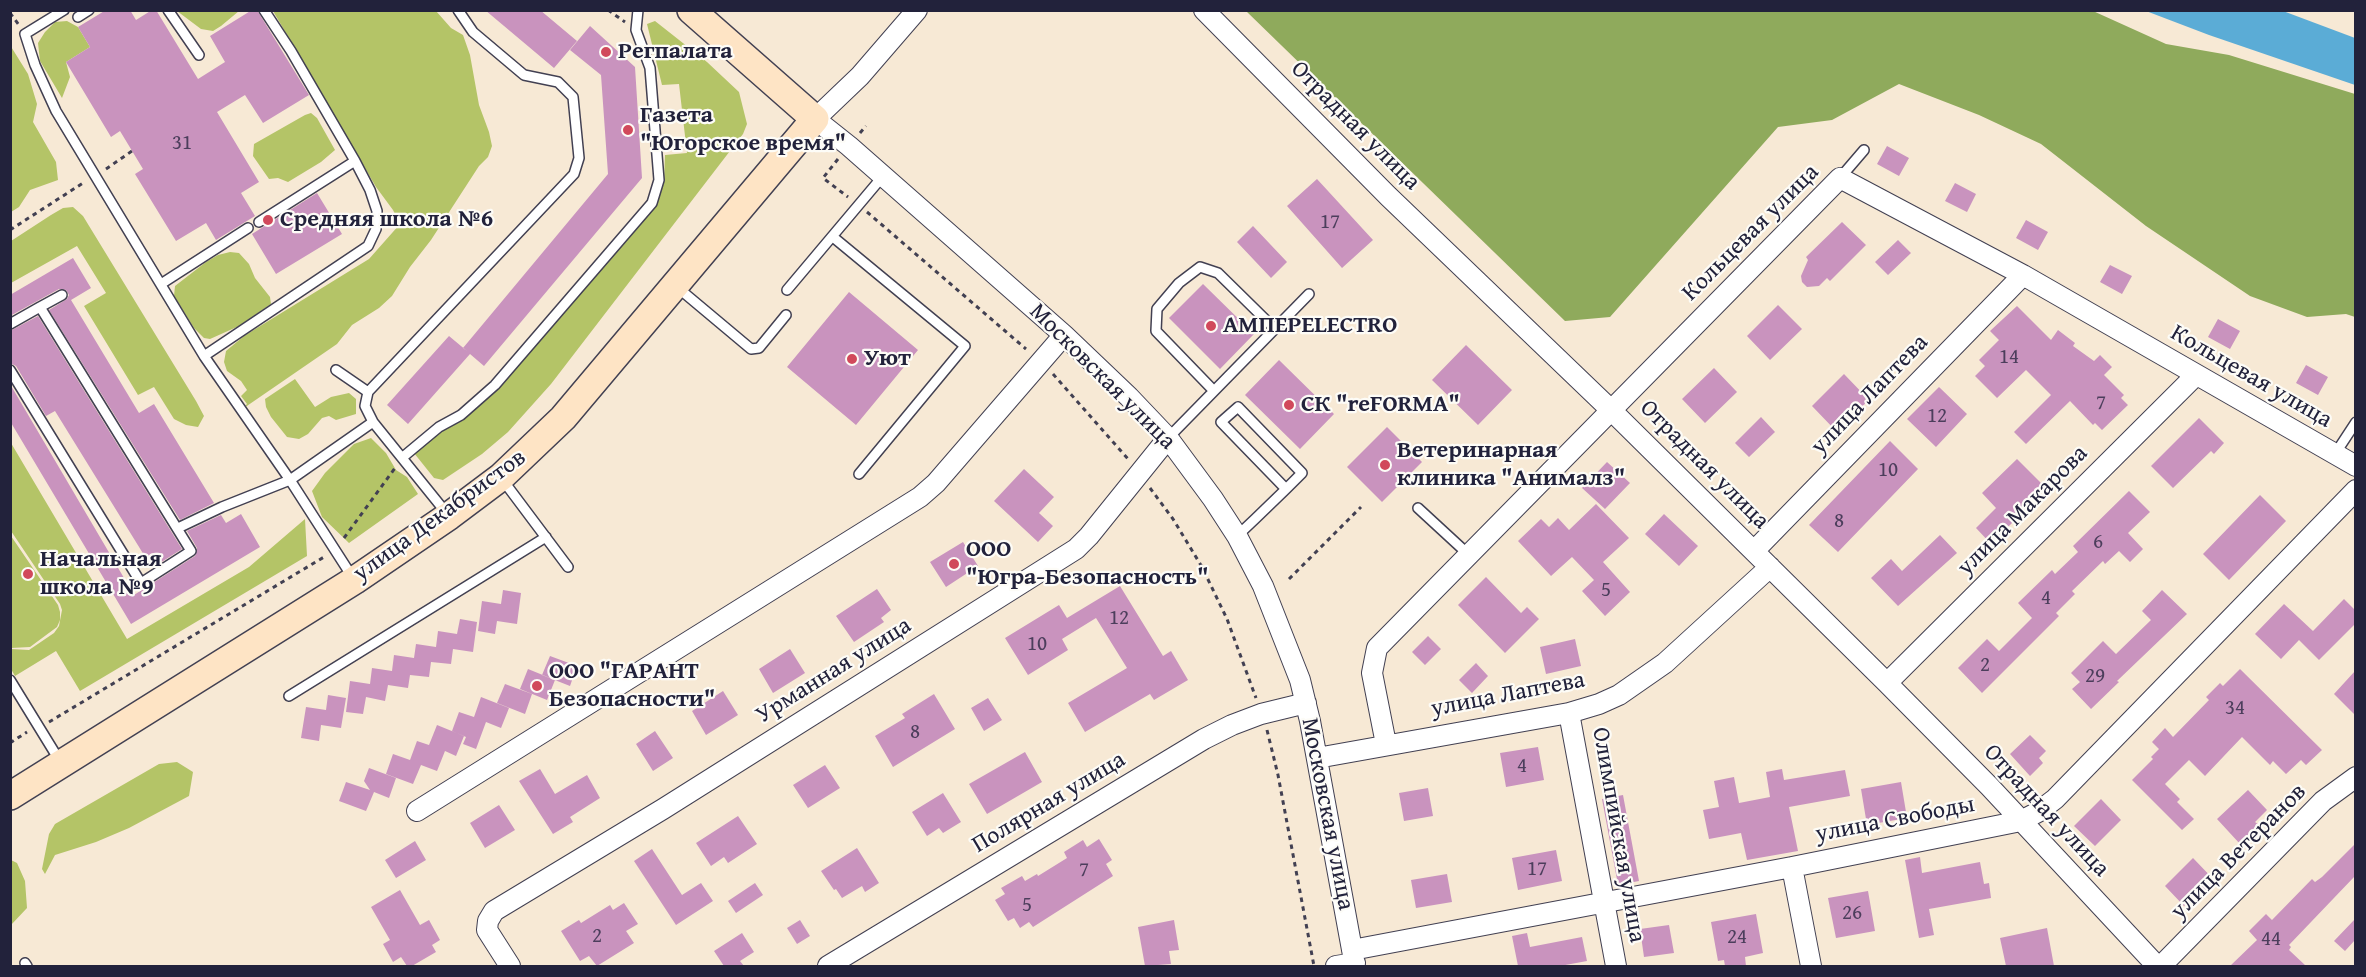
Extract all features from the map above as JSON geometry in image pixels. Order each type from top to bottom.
[{"type":"main road","name":"Московская улица","points":[[691,10],[815,119]]},
{"type":"main road","name":"улица Декабристов","points":[[10,796],[355,580],[449,516],[501,477],[563,418],[815,119]]},
{"type":"street","points":[[815,119],[860,76],[917,10]]},
{"type":"street","name":"Отрадная улица","points":[[1204,10],[1388,196],[1612,411],[1887,683],[2159,966]]},
{"type":"street","name":"Московская улица","points":[[815,119],[1064,335],[1168,438],[1214,499],[1237,536],[1263,586],[1284,637],[1306,703],[1317,758],[1349,962]]},
{"type":"street","name":"Кольцевая улица","points":[[1386,744],[1372,673],[1377,648],[1840,178],[2023,275],[2355,466]]},
{"type":"street","name":"улица Лаптева","points":[[1754,551],[2023,275]]},
{"type":"street","points":[[417,811],[921,497],[936,483],[1064,335]]},
{"type":"street","name":"улица Макарова","points":[[1887,683],[2196,375]]},
{"type":"street","name":"Урманная улица","points":[[510,966],[487,930],[488,921],[495,911],[663,809],[1076,549],[1168,438]]},
{"type":"street","name":"улица Свободы","points":[[1349,962],[1603,903],[2020,820],[2038,812],[2055,799],[2355,490]]},
{"type":"street","name":"улица Лаптева","points":[[1317,758],[1569,713],[1599,704],[1641,681],[1665,663],[1770,567]]},
{"type":"street","name":"Полярная улица","points":[[828,966],[1204,738],[1262,714],[1306,703]]},
{"type":"street","name":"Олимпийская улица","points":[[1569,713],[1616,966]]},
{"type":"street","name":"улица Ветеранов","points":[[2159,966],[2323,801],[2355,777]]},
{"type":"street","points":[[1792,867],[1811,966]]},
{"type":"lane","points":[[64,10],[25,33],[34,65],[56,111],[204,356],[290,480],[355,580]]},
{"type":"lane","points":[[78,17],[89,10]]},
{"type":"lane","points":[[168,10],[200,55]]},
{"type":"lane","points":[[204,356],[368,246],[376,230],[377,211],[370,190],[291,51],[264,10]]},
{"type":"lane","points":[[449,516],[373,422],[365,406],[368,392],[574,174],[579,158],[573,97],[558,82],[524,75],[473,32],[459,10]]},
{"type":"lane","points":[[403,457],[439,427],[461,415],[495,385],[652,203],[659,180],[650,68],[636,30],[638,10]]},
{"type":"lane","points":[[1840,178],[1864,150]]},
{"type":"lane","points":[[259,222],[355,161]]},
{"type":"lane","points":[[788,290],[883,176]]},
{"type":"lane","points":[[161,284],[248,228]]},
{"type":"lane","points":[[834,237],[965,346],[860,474]]},
{"type":"lane","points":[[1214,391],[1156,331],[1157,309],[1179,283],[1200,267],[1218,273],[1275,329]]},
{"type":"lane","points":[[675,285],[751,349],[759,348],[786,315]]},
{"type":"lane","points":[[1168,438],[1309,294]]},
{"type":"lane","points":[[10,324],[62,295]]},
{"type":"lane","points":[[10,370],[141,583],[191,552],[40,307]]},
{"type":"lane","points":[[336,370],[368,392]]},
{"type":"lane","points":[[1237,536],[1286,489],[1302,473],[1238,406],[1221,422],[1286,489]]},
{"type":"lane","points":[[178,528],[222,507],[290,480],[373,422]]},
{"type":"lane","points":[[2335,454],[2355,422]]},
{"type":"lane","points":[[501,477],[568,567]]},
{"type":"lane","points":[[1418,508],[1469,555]]},
{"type":"lane","points":[[289,696],[546,537]]},
{"type":"lane","points":[[10,680],[62,764]]},
{"type":"path","points":[[10,230],[33,215]]},
{"type":"path","points":[[10,742],[40,728],[335,549],[403,457]]},
{"type":"path","points":[[1289,579],[1361,507]]},
{"type":"green space","points":[[177,11],[239,11],[213,31],[201,29]]},
{"type":"green space","points":[[273,11],[436,11],[451,28],[463,35],[470,55],[479,105],[492,146],[488,157],[479,166],[392,296],[379,308],[352,325],[337,344],[241,410],[247,404],[241,396],[247,390],[241,381],[227,371],[224,362],[226,351],[244,336],[369,259],[400,224]]},
{"type":"green space","points":[[1246,11],[2093,11],[2166,44],[2229,55],[2355,94],[2355,317],[2346,314],[2307,317],[2250,296],[2146,226],[2041,144],[1979,115],[1899,84],[1832,120],[1778,127],[1610,317],[1565,321]]},
{"type":"green space","points":[[67,21],[78,27],[90,47],[66,62],[70,77],[62,98],[40,61],[38,43],[55,22]]},
{"type":"green space","points":[[655,21],[707,62],[739,92],[747,124],[743,134],[551,384],[508,432],[482,454],[443,480],[434,478],[414,453],[439,430],[499,384],[660,193],[664,183],[665,155],[687,153],[679,84],[662,85],[647,24]]},
{"type":"green space","points":[[10,45],[28,74],[37,104],[33,122],[56,162],[58,180],[30,190],[19,207],[11,212]]},
{"type":"green space","points":[[311,113],[317,118],[335,150],[321,162],[288,182],[278,178],[269,179],[253,156],[254,144]]},
{"type":"green space","points":[[73,207],[83,216],[196,401],[204,416],[198,427],[186,425],[174,419],[154,387],[138,395],[84,306],[106,293],[77,246],[11,283],[11,241],[63,208]]},
{"type":"green space","points":[[230,252],[239,253],[249,264],[255,278],[270,297],[271,304],[239,326],[210,339],[204,338],[194,328],[174,296],[175,286],[206,262],[218,255]]},
{"type":"green space","points":[[295,379],[315,407],[331,397],[349,393],[356,399],[356,414],[336,420],[329,416],[322,418],[308,434],[299,439],[287,437],[271,417],[265,399]]},
{"type":"green space","points":[[371,438],[386,453],[396,470],[407,477],[418,494],[349,543],[322,517],[312,491],[325,473],[354,444]]},
{"type":"green space","points":[[11,443],[127,639],[249,567],[305,519],[307,556],[80,691],[56,651],[15,676],[11,669],[11,649],[29,650],[54,633],[59,626],[62,610],[11,531]]},
{"type":"green space","name":"Начальная школа №9","points":[[11,536],[58,605],[60,612],[57,627],[30,647],[11,648]]},
{"type":"green space","points":[[177,762],[193,772],[189,796],[129,828],[96,842],[55,855],[45,874],[42,869],[49,834],[55,824],[159,764]]},
{"type":"green space","points":[[11,860],[17,863],[25,881],[27,908],[11,925]]},
{"type":"water","points":[[2146,11],[2283,11],[2355,38],[2355,85],[2209,35]]},
{"type":"building","points":[[106,10],[130,10],[136,20],[156,10],[198,79],[225,62],[210,36],[252,10],[257,10],[309,95],[263,123],[245,95],[217,112],[259,182],[241,193],[255,216],[216,240],[206,223],[176,241],[135,174],[143,169],[120,131],[111,137],[66,62],[90,47],[78,27]]},
{"type":"building","points":[[485,10],[540,10],[577,41],[554,68]]},
{"type":"building","points":[[590,26],[635,67],[642,178],[484,366],[470,354],[408,424],[387,405],[449,336],[463,348],[608,174],[601,75],[570,50]]},
{"type":"building","points":[[1887,146],[1909,158],[1899,176],[1877,164]]},
{"type":"building","points":[[1317,179],[1373,240],[1342,268],[1287,206]]},
{"type":"building","points":[[1955,183],[1976,194],[1967,212],[1945,201]]},
{"type":"building","points":[[317,193],[342,234],[276,274],[252,234]]},
{"type":"building","points":[[2026,220],[2048,232],[2038,250],[2016,238]]},
{"type":"building","points":[[1842,222],[1866,245],[1830,281],[1827,278],[1819,286],[1807,287],[1802,282],[1801,276],[1808,260],[1806,257]]},
{"type":"building","points":[[1253,226],[1287,262],[1271,278],[1237,242]]},
{"type":"building","points":[[1898,240],[1911,253],[1888,275],[1875,262]]},
{"type":"building","points":[[73,258],[91,288],[71,300],[139,413],[154,404],[214,503],[180,520],[49,310],[67,299],[69,295],[66,290],[59,289],[10,316],[10,295]]},
{"type":"building","points":[[2110,265],[2132,276],[2122,294],[2100,282]]},
{"type":"building","name":"АМПЕРELECTRO","points":[[1203,284],[1254,334],[1220,369],[1169,318]]},
{"type":"building","name":"Уют","points":[[849,292],[918,350],[856,425],[787,367]]},
{"type":"building","points":[[1778,305],[1802,329],[1770,360],[1747,336]]},
{"type":"building","points":[[2017,306],[2051,340],[2058,330],[2075,343],[2073,346],[2094,361],[2100,355],[2112,367],[2104,375],[2124,395],[2121,398],[2128,405],[2102,430],[2095,423],[2093,425],[2070,401],[2026,444],[2014,432],[2051,395],[2026,370],[1997,398],[1975,376],[1985,366],[1979,360],[1999,340],[1990,331]]},
{"type":"building","points":[[38,316],[182,549],[152,568],[55,411],[46,416],[16,366],[10,363],[10,331]]},
{"type":"building","points":[[2218,319],[2240,331],[2230,349],[2208,337]]},
{"type":"building","points":[[1466,345],[1512,390],[1478,425],[1432,380]]},
{"type":"building","name":"СК \"reFORMA\"","points":[[1279,360],[1334,414],[1300,449],[1245,395]]},
{"type":"building","points":[[2306,365],[2328,377],[2318,395],[2296,383]]},
{"type":"building","points":[[1714,368],[1737,392],[1705,423],[1682,399]]},
{"type":"building","points":[[1844,374],[1869,400],[1836,431],[1812,406]]},
{"type":"building","points":[[10,384],[134,595],[195,556],[197,548],[187,531],[221,515],[226,523],[241,514],[260,547],[131,624],[10,421]]},
{"type":"building","points":[[1939,387],[1967,414],[1936,447],[1907,419]]},
{"type":"building","points":[[1761,417],[1775,432],[1749,457],[1735,443]]},
{"type":"building","points":[[2199,418],[2224,443],[2214,454],[2211,451],[2173,488],[2151,466]]},
{"type":"building","name":"Ветеринарная клиника \"Анималз\"","points":[[1387,427],[1422,462],[1382,502],[1347,467]]},
{"type":"building","points":[[1890,441],[1918,469],[1838,552],[1809,525]]},
{"type":"building","points":[[2017,459],[2043,485],[2022,506],[2025,510],[1991,544],[1976,528],[1996,508],[1982,493]]},
{"type":"building","points":[[1607,462],[1630,483],[1605,509],[1582,488]]},
{"type":"building","points":[[1024,469],[1054,497],[1039,513],[1053,526],[1038,542],[994,501]]},
{"type":"building","points":[[2129,491],[2150,512],[2128,533],[2143,549],[2130,562],[2119,551],[2105,564],[2103,561],[2072,591],[2075,594],[2056,613],[2059,616],[1982,693],[1958,668],[1987,639],[1999,651],[2032,618],[2018,603],[2052,570],[2055,574],[2078,552],[2073,546]]},
{"type":"building","points":[[2260,495],[2286,521],[2229,580],[2203,554]]},
{"type":"building","points":[[1596,504],[1629,538],[1603,562],[1630,592],[1605,616],[1582,591],[1594,580],[1572,557],[1551,576],[1518,541],[1541,519],[1549,527],[1558,518],[1569,530]]},
{"type":"building","points":[[1664,514],[1698,546],[1679,566],[1645,534]]},
{"type":"building","points":[[1940,535],[1957,553],[1898,606],[1871,578],[1891,559],[1902,571]]},
{"type":"building","points":[[963,542],[978,566],[946,587],[930,562]]},
{"type":"building","points":[[1486,577],[1521,613],[1527,607],[1539,619],[1505,653],[1458,605]]},
{"type":"building","points":[[1120,586],[1163,656],[1171,651],[1188,680],[1154,700],[1150,694],[1085,732],[1068,703],[1127,668],[1096,618],[1062,639],[1068,650],[1028,675],[1005,638],[1059,605],[1067,618]]},
{"type":"building","points":[[877,589],[891,610],[881,618],[884,622],[854,642],[836,616]]},
{"type":"building","points":[[503,590],[521,593],[517,624],[497,621],[495,634],[478,631],[482,601],[501,604]]},
{"type":"building","points":[[2162,590],[2187,614],[2091,709],[2072,689],[2080,682],[2071,673],[2103,641],[2116,654],[2151,620],[2142,611]]},
{"type":"building","points":[[2344,599],[2355,610],[2355,624],[2319,660],[2299,640],[2281,659],[2255,634],[2284,604],[2313,631]]},
{"type":"building","points":[[460,619],[477,622],[473,652],[453,649],[451,664],[431,662],[429,677],[410,675],[408,688],[388,685],[385,701],[366,697],[363,714],[346,712],[350,681],[370,684],[372,668],[392,671],[394,655],[414,658],[416,644],[436,647],[438,631],[457,634]]},
{"type":"building","points":[[1428,636],[1441,649],[1425,665],[1412,652]]},
{"type":"building","points":[[1575,639],[1581,666],[1546,674],[1540,647]]},
{"type":"building","points":[[790,649],[805,673],[773,693],[759,669]]},
{"type":"building","points":[[550,656],[577,666],[570,686],[542,675]]},
{"type":"building","points":[[1476,663],[1488,676],[1472,693],[1459,680]]},
{"type":"building","points":[[528,669],[555,680],[547,700],[520,689]]},
{"type":"building","points":[[2240,669],[2322,750],[2306,765],[2301,760],[2286,774],[2273,761],[2270,765],[2242,737],[2205,776],[2189,760],[2165,784],[2180,799],[2177,802],[2194,819],[2182,830],[2132,780],[2153,759],[2151,757],[2159,749],[2152,742],[2165,728],[2173,737],[2209,700],[2206,697],[2220,683],[2223,686]]},
{"type":"building","points":[[2355,671],[2355,715],[2334,694]]},
{"type":"building","points":[[505,684],[532,694],[525,714],[497,703]]},
{"type":"building","points":[[723,691],[738,715],[706,735],[692,711]]},
{"type":"building","points":[[934,694],[955,729],[893,767],[875,736],[905,718],[902,714]]},
{"type":"building","points":[[328,695],[346,698],[341,728],[321,725],[319,741],[301,738],[306,707],[326,710]]},
{"type":"building","points":[[481,697],[509,708],[501,728],[486,722],[476,749],[463,744],[466,737],[452,731],[459,712],[474,717]]},
{"type":"building","points":[[988,698],[1002,720],[984,731],[971,708]]},
{"type":"building","points":[[437,725],[464,736],[456,756],[445,751],[437,771],[421,765],[413,784],[386,774],[393,754],[410,760],[417,741],[429,745]]},
{"type":"building","points":[[655,731],[673,758],[653,771],[636,744]]},
{"type":"building","points":[[2030,735],[2046,751],[2039,758],[2043,763],[2030,776],[2010,754]]},
{"type":"building","points":[[1538,747],[1544,780],[1506,787],[1500,753]]},
{"type":"building","points":[[1025,752],[1042,782],[987,814],[969,784]]},
{"type":"building","points":[[825,765],[840,788],[808,808],[793,785]]},
{"type":"building","points":[[369,768],[396,778],[389,798],[374,792],[366,811],[339,801],[346,782],[370,790],[364,781]]},
{"type":"building","points":[[540,769],[555,794],[587,775],[600,798],[570,817],[573,822],[553,834],[519,781]]},
{"type":"building","points":[[1782,769],[1784,780],[1845,770],[1850,796],[1789,807],[1798,851],[1747,860],[1741,833],[1709,839],[1703,810],[1719,807],[1714,781],[1734,777],[1739,803],[1770,797],[1766,772]]},
{"type":"building","points":[[1901,782],[1907,818],[1867,825],[1861,789]]},
{"type":"building","points":[[1428,788],[1433,816],[1404,821],[1399,793]]},
{"type":"building","points":[[2248,790],[2267,810],[2255,822],[2259,825],[2240,844],[2217,819]]},
{"type":"building","points":[[943,793],[961,822],[943,833],[939,828],[927,836],[912,812]]},
{"type":"building","points":[[1623,795],[1639,881],[1618,885],[1602,799]]},
{"type":"building","points":[[2101,799],[2121,820],[2095,846],[2074,826]]},
{"type":"building","points":[[499,805],[515,830],[485,848],[470,823]]},
{"type":"building","points":[[738,816],[757,844],[728,863],[724,857],[711,866],[696,843]]},
{"type":"building","points":[[1099,839],[1112,860],[1106,864],[1113,876],[1033,927],[1029,922],[1020,928],[1014,918],[1008,921],[995,900],[1005,894],[1001,888],[1022,876],[1025,881],[1037,874],[1038,876],[1067,858],[1064,852],[1083,840],[1087,847]]},
{"type":"building","points":[[415,841],[426,860],[396,878],[385,860]]},
{"type":"building","points":[[2355,844],[2355,876],[2289,945],[2291,947],[2289,950],[2306,966],[2230,966],[2257,940],[2249,931],[2266,914],[2272,920],[2312,879],[2315,882],[2322,877]]},
{"type":"building","points":[[857,848],[879,883],[865,892],[862,886],[842,898],[821,871]]},
{"type":"building","points":[[652,849],[682,895],[701,883],[713,901],[676,925],[634,861]]},
{"type":"building","points":[[1556,850],[1562,881],[1518,890],[1512,858]]},
{"type":"building","points":[[1920,857],[1922,873],[1980,862],[1984,884],[1989,883],[1991,898],[1929,909],[1934,935],[1919,938],[1905,860]]},
{"type":"building","points":[[2193,858],[2217,883],[2200,899],[2196,895],[2184,906],[2165,886]]},
{"type":"building","points":[[1447,874],[1452,902],[1416,908],[1411,880]]},
{"type":"building","points":[[755,883],[763,895],[736,913],[728,901]]},
{"type":"building","points":[[400,890],[420,925],[429,920],[440,940],[432,945],[436,952],[412,966],[407,966],[401,957],[393,962],[383,944],[390,940],[371,907]]},
{"type":"building","points":[[1868,891],[1875,931],[1836,938],[1828,898]]},
{"type":"building","points":[[624,903],[638,924],[626,931],[634,943],[597,966],[589,956],[580,961],[561,931],[579,920],[581,923],[610,905],[613,910]]},
{"type":"building","points":[[1756,914],[1763,953],[1745,957],[1746,966],[1725,966],[1724,960],[1718,961],[1711,922]]},
{"type":"building","points":[[2355,919],[2355,940],[2345,951],[2334,941]]},
{"type":"building","points":[[800,920],[810,936],[797,944],[787,928]]},
{"type":"building","points":[[1174,920],[1179,950],[1169,951],[1171,964],[1145,966],[1138,927]]},
{"type":"building","points":[[1669,925],[1674,953],[1644,957],[1640,929]]},
{"type":"building","points":[[2047,928],[2054,966],[2006,966],[2000,938]]},
{"type":"building","points":[[742,933],[754,952],[740,961],[744,966],[724,966],[714,951]]},
{"type":"building","points":[[1527,933],[1530,947],[1582,937],[1587,961],[1560,966],[1518,966],[1512,936]]},
{"type":"place","name":"Регпалата","points":[[606,52]]},
{"type":"place","name":"Газета \"Югорское время\"","points":[[628,130]]},
{"type":"place","name":"Средняя школа №6","points":[[268,220]]},
{"type":"place","name":"АМПЕРELECTRO","points":[[1211,326]]},
{"type":"place","name":"Уют","points":[[852,359]]},
{"type":"place","name":"СК \"reFORMA\"","points":[[1289,405]]},
{"type":"place","name":"Ветеринарная клиника \"Анималз\"","points":[[1385,465]]},
{"type":"place","name":"ООО \"Югра-Безопасность\"","points":[[954,564]]},
{"type":"place","name":"Начальная школа №9","points":[[28,574]]},
{"type":"place","name":"ООО \"ГАРАНТ Безопасности\"","points":[[537,686]]}]
